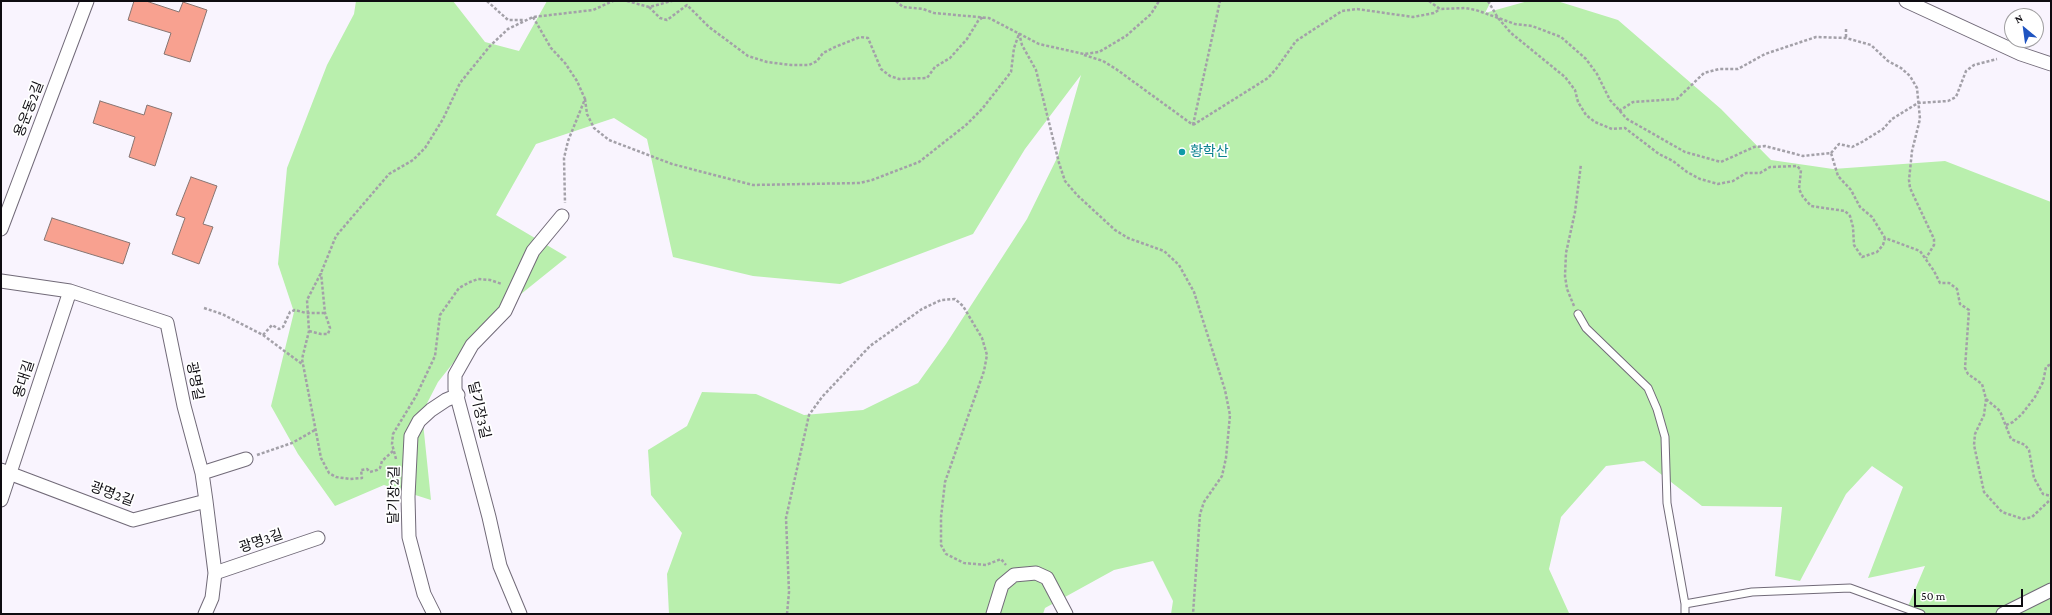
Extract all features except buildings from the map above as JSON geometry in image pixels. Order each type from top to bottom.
[{"type":"street","name":"용운동2길","points":[[1,229],[87,1]]},
{"type":"street","points":[[1906,1],[2021,54],[2051,64]]},
{"type":"street","name":"달기장3길","points":[[520,614],[500,566],[455,389],[455,375],[472,344],[505,311],[533,251],[562,216]]},
{"type":"street","name":"광명길","points":[[1,280],[70,291],[168,323],[184,406],[202,473],[206,501],[215,573],[212,598],[205,614]]},
{"type":"street","name":"용대길","points":[[1,500],[6,472],[70,291]]},
{"type":"street","name":"달기장2길","points":[[434,614],[424,594],[410,537],[408,498],[411,436],[419,421],[431,410],[446,400],[458,396]]},
{"type":"street","points":[[202,473],[246,459]]},
{"type":"street","name":"광명2길","points":[[6,472],[133,520],[206,501]]},
{"type":"street","name":"광명3길","points":[[215,573],[318,538]]},
{"type":"street","points":[[993,614],[1002,585],[1014,575],[1036,573],[1047,578],[1066,614]]},
{"type":"street","points":[[2004,614],[2051,590]]},
{"type":"lane","points":[[1578,314],[1586,328],[1648,388],[1657,409],[1665,437],[1667,503],[1686,604],[1685,614]]},
{"type":"lane","points":[[1686,604],[1752,592],[1850,588],[1921,614]]},
{"type":"path","points":[[487,1],[508,20],[524,20]]},
{"type":"path","points":[[393,451],[382,461],[377,470],[370,472],[367,469],[361,470],[362,478],[350,479],[336,477],[329,473],[323,461],[315,430],[302,364],[304,348],[309,331],[306,313],[307,300],[321,273],[336,236],[389,174],[413,160],[425,148],[443,118],[460,83],[490,46],[508,29],[533,17],[593,10],[613,1]]},
{"type":"path","points":[[628,1],[648,7],[660,18],[667,20],[686,5],[709,27],[748,56],[767,62],[809,66],[817,61],[823,53],[835,47],[860,37],[868,38],[881,69],[890,76],[899,79],[927,78],[936,67],[950,58],[967,39],[978,21],[983,17]]},
{"type":"path","points":[[648,7],[672,1]]},
{"type":"path","points":[[896,1],[903,6],[923,9],[934,13],[989,18],[1040,44],[1084,54],[1103,61],[1193,125]]},
{"type":"path","points":[[1084,54],[1099,52],[1126,36],[1151,14],[1159,1]]},
{"type":"path","points":[[1193,125],[1220,1]]},
{"type":"path","points":[[1428,1],[1440,9]]},
{"type":"path","points":[[1488,1],[1498,18],[1511,33],[1565,77],[1574,90],[1578,102],[1586,114],[1595,122],[1612,129],[1625,128],[1659,154],[1673,160],[1687,172],[1700,179],[1718,184],[1733,182],[1746,173],[1760,172],[1770,167],[1797,166],[1800,170],[1799,189],[1811,206],[1845,211],[1850,216],[1853,227],[1854,245],[1862,257],[1877,252],[1883,245],[1885,238]]},
{"type":"path","points":[[1193,125],[1268,78],[1296,40],[1342,11],[1357,9],[1413,17],[1434,13],[1440,9],[1465,8],[1549,32],[1570,44],[1586,59],[1594,69],[1610,100],[1627,119],[1685,152],[1712,161],[1722,162],[1754,147],[1765,146],[1803,156],[1831,153],[1839,144],[1852,147],[1883,129],[1892,120],[1918,103],[1948,102],[1956,97],[1966,71],[1974,65],[1998,58]]},
{"type":"path","points":[[533,17],[551,48],[565,63],[577,81],[585,99],[587,114],[594,128],[609,140],[672,164],[753,185],[860,183],[872,180],[918,162],[966,125],[982,109],[1011,72],[1014,48],[1019,33]]},
{"type":"path","points":[[1846,29],[1846,38]]},
{"type":"path","points":[[1019,33],[1022,45],[1036,70],[1059,164],[1065,181],[1077,195],[1115,230],[1128,238],[1164,251],[1179,265],[1194,292],[1226,390],[1230,416],[1226,458],[1222,476],[1204,502],[1200,514],[1192,614]]},
{"type":"path","points":[[1619,111],[1633,102],[1677,98],[1704,73],[1719,69],[1738,69],[1765,54],[1816,37],[1846,38],[1871,45],[1888,61],[1901,68],[1910,76],[1917,88],[1920,119],[1912,151],[1909,180],[1910,188],[1934,239],[1934,245],[1926,258]]},
{"type":"path","points":[[562,216],[565,202],[564,158],[568,141],[585,99]]},
{"type":"path","points":[[1831,153],[1838,176],[1851,190],[1860,207],[1872,217],[1885,238],[1920,251],[1926,258],[1940,283],[1949,283],[1954,285],[1959,294],[1960,304],[1969,310],[1965,368],[1968,374],[1982,384],[1986,399],[1984,415],[1975,434],[1974,445],[1984,492],[2002,512],[2023,519],[2032,517],[2051,499]]},
{"type":"path","points":[[1578,314],[1566,289],[1565,276],[1566,253],[1576,212],[1581,164]]},
{"type":"path","points":[[309,331],[328,334],[330,328],[325,313],[321,273]]},
{"type":"path","points":[[396,460],[392,444],[393,434],[416,396],[435,356],[440,315],[451,298],[459,288],[478,279],[490,280],[515,289]]},
{"type":"path","points":[[787,614],[788,592],[786,518],[809,415],[822,397],[870,346],[922,308],[941,300],[955,299],[963,306],[982,338],[987,356],[984,371],[945,482],[941,517],[941,545],[946,554],[972,565],[986,565],[1001,559],[1014,575]]},
{"type":"path","points":[[204,308],[222,314],[263,336],[302,364]]},
{"type":"path","points":[[263,336],[272,324],[279,329],[283,327],[290,312],[296,310],[306,313],[325,313]]},
{"type":"path","points":[[2006,425],[2013,422],[2022,414],[2035,397],[2043,382],[2046,367],[2051,364]]},
{"type":"path","points":[[1986,399],[2000,411],[2011,439],[2025,445],[2029,450],[2034,478],[2043,494],[2051,496]]},
{"type":"path","points":[[246,459],[292,443],[315,430]]},
{"type":"green space","points":[[356,1],[453,1],[485,42],[519,51],[547,1],[1491,1],[1485,13],[1528,1],[1557,1],[1618,20],[1721,109],[1771,160],[1833,169],[1945,161],[2051,202],[2051,614],[1908,614],[1906,611],[1925,566],[1868,578],[1903,487],[1872,466],[1846,494],[1800,581],[1775,576],[1782,507],[1702,506],[1644,461],[1606,466],[1561,517],[1549,569],[1569,613],[1571,614],[1171,614],[1173,601],[1153,561],[1114,570],[1045,608],[1043,614],[669,614],[667,574],[682,533],[651,495],[648,450],[687,426],[702,392],[756,394],[804,415],[863,410],[918,383],[946,344],[1027,219],[1058,156],[1081,75],[1025,149],[973,234],[840,284],[753,276],[673,257],[647,139],[614,118],[536,144],[496,215],[567,257],[485,323],[438,382],[422,413],[431,500],[384,485],[335,506],[298,454],[271,406],[294,312],[278,264],[287,168],[327,65],[354,14]]},
{"type":"place","name":"황학산","points":[[1182,152]]}]
